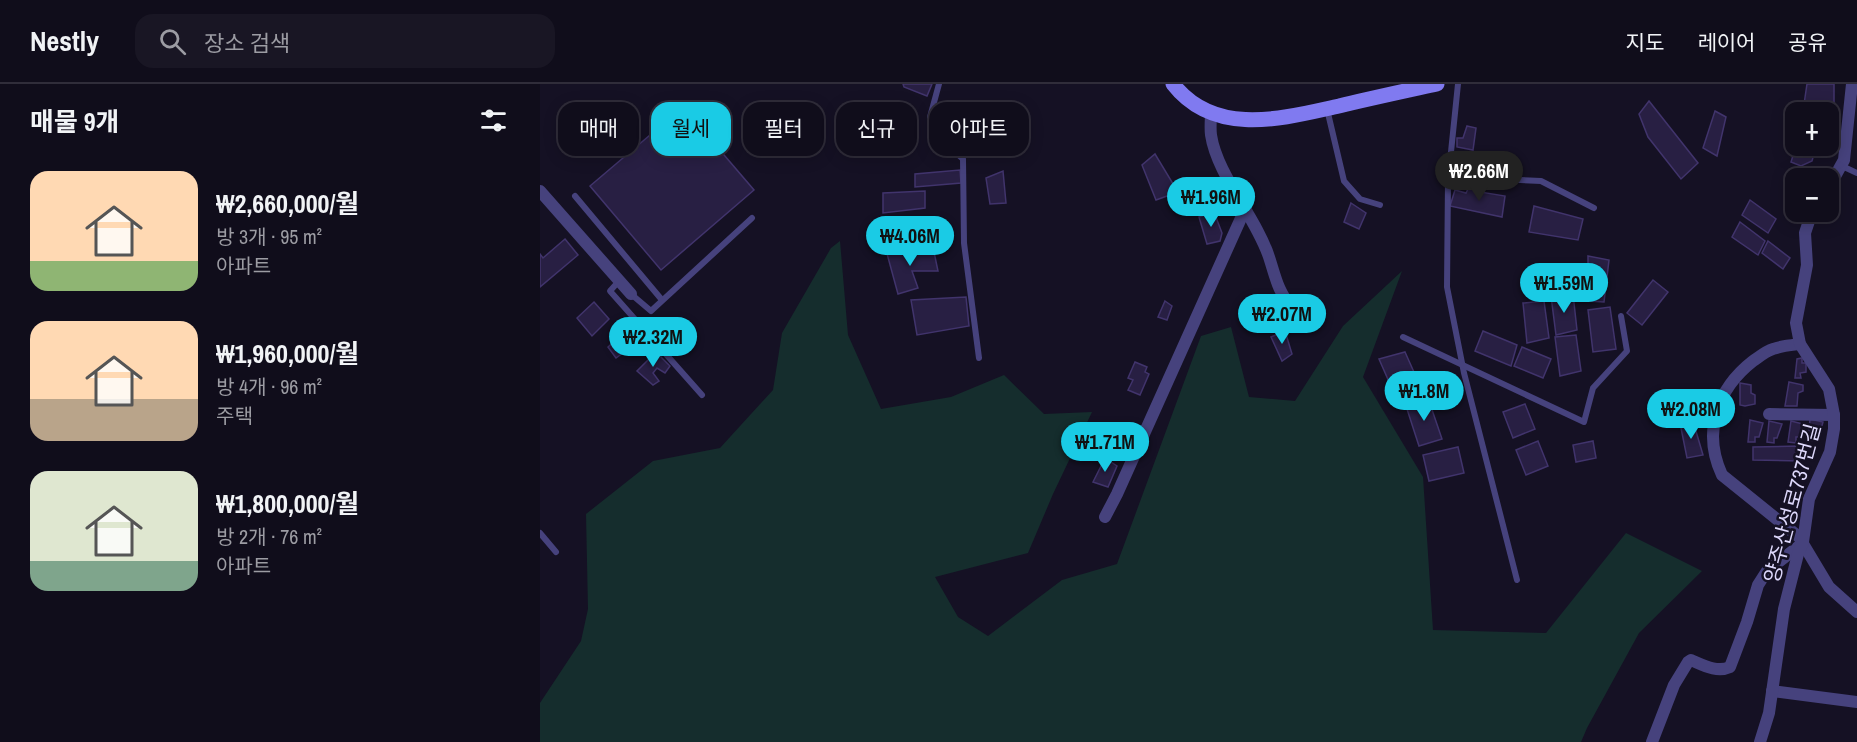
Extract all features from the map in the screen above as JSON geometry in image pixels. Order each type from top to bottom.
[{"type":"street","points":[[1173,84],[1189,100],[1211,112],[1236,119],[1269,120],[1437,84]]},
{"type":"street","points":[[1839,169],[1844,159],[1848,135],[1852,84]]},
{"type":"street","points":[[1211,112],[1211,136],[1224,171],[1246,207],[1269,257],[1274,276],[1285,300],[1292,307]]},
{"type":"street","points":[[540,191],[631,294]]},
{"type":"street","points":[[1105,517],[1246,207]]},
{"type":"street","name":"양주산성로737번길","points":[[1760,742],[1772,692],[1785,609],[1803,542],[1809,499],[1830,452],[1834,429],[1834,415],[1828,389],[1800,344],[1796,323],[1807,265],[1804,233],[1808,222]]},
{"type":"street","points":[[1800,344],[1773,348],[1740,372],[1728,387],[1719,404],[1713,429],[1713,444],[1722,476],[1803,542],[1829,587],[1857,612]]},
{"type":"street","points":[[1768,414],[1834,415]]},
{"type":"street","points":[[1652,742],[1674,685],[1688,662],[1691,660],[1707,667],[1724,670],[1730,667],[1748,622],[1758,585],[1767,571],[1803,542]]},
{"type":"street","points":[[1777,563],[1790,566],[1793,575]]},
{"type":"street","points":[[1772,692],[1857,702]]},
{"type":"lane","points":[[939,84],[930,117],[944,141],[963,159],[964,243],[980,358]]},
{"type":"lane","points":[[1458,84],[1449,177],[1447,287],[1462,364],[1517,580]]},
{"type":"lane","points":[[1327,108],[1344,181],[1360,199],[1380,205]]},
{"type":"lane","points":[[1841,165],[1857,173]]},
{"type":"lane","points":[[1449,177],[1541,181],[1594,208]]},
{"type":"lane","points":[[575,196],[662,300]]},
{"type":"lane","points":[[631,294],[651,310],[752,218]]},
{"type":"lane","points":[[619,281],[610,291],[702,395]]},
{"type":"lane","points":[[1403,337],[1584,422],[1593,388],[1627,351],[1621,316]]},
{"type":"lane","points":[[540,533],[556,552]]},
{"type":"green space","points":[[840,241],[848,335],[881,409],[951,397],[1004,375],[1044,414],[1092,412],[1028,553],[935,577],[958,617],[988,636],[1062,580],[1117,564],[1201,336],[1231,327],[1249,397],[1295,401],[1343,326],[1402,271],[1363,377],[1423,477],[1433,630],[1546,633],[1626,533],[1702,571],[1639,633],[1581,742],[540,742],[540,703],[581,641],[588,609],[586,514],[653,461],[720,448],[773,390],[782,333],[831,248]]},
{"type":"building","points":[[903,84],[932,84],[927,96],[904,87]]},
{"type":"building","points":[[1807,84],[1834,84],[1834,102],[1804,102]]},
{"type":"building","points":[[1649,101],[1698,163],[1681,179],[1648,137],[1639,114]]},
{"type":"building","points":[[1715,111],[1726,117],[1717,156],[1703,148]]},
{"type":"building","points":[[1467,126],[1476,128],[1473,150],[1457,147],[1457,138],[1463,138]]},
{"type":"building","points":[[651,134],[651,156],[725,156],[754,190],[661,270],[590,186],[625,156],[639,156],[639,144]]},
{"type":"building","points":[[1155,154],[1178,192],[1156,200],[1142,165]]},
{"type":"building","points":[[1793,156],[1813,156],[1812,161],[1801,166],[1791,162]]},
{"type":"building","points":[[960,170],[961,183],[915,187],[915,174]]},
{"type":"building","points":[[1003,171],[1006,203],[990,204],[986,178]]},
{"type":"building","points":[[1470,185],[1481,187],[1480,192],[1505,196],[1502,217],[1450,206],[1455,190],[1466,193]]},
{"type":"building","points":[[925,191],[925,208],[883,213],[883,193]]},
{"type":"building","points":[[1750,200],[1776,219],[1768,233],[1742,215]]},
{"type":"building","points":[[1351,203],[1366,213],[1359,229],[1344,222]]},
{"type":"building","points":[[1534,206],[1583,219],[1578,240],[1529,232]]},
{"type":"building","points":[[1214,212],[1222,233],[1220,241],[1207,244],[1199,217]]},
{"type":"building","points":[[1740,222],[1765,241],[1758,255],[1732,237]]},
{"type":"building","points":[[565,239],[578,255],[540,287],[540,254],[543,258]]},
{"type":"building","points":[[1768,241],[1790,258],[1783,269],[1762,253]]},
{"type":"building","points":[[886,250],[934,252],[938,271],[912,271],[918,288],[898,294]]},
{"type":"building","points":[[1588,256],[1609,260],[1604,302],[1588,301]]},
{"type":"building","points":[[1653,280],[1668,292],[1642,325],[1627,313]]},
{"type":"building","points":[[1573,294],[1577,330],[1556,335],[1551,296]]},
{"type":"building","points":[[966,297],[969,326],[917,335],[911,300]]},
{"type":"building","points":[[1165,301],[1172,306],[1167,320],[1158,317]]},
{"type":"building","points":[[1544,301],[1549,338],[1527,343],[1523,303]]},
{"type":"building","points":[[594,302],[609,319],[592,336],[577,318]]},
{"type":"building","points":[[1610,307],[1616,349],[1593,352],[1588,310]]},
{"type":"building","points":[[625,331],[635,344],[616,358],[608,347]]},
{"type":"building","points":[[1285,331],[1292,354],[1282,361],[1271,337]]},
{"type":"building","points":[[1483,331],[1517,345],[1511,366],[1475,351]]},
{"type":"building","points":[[1576,335],[1581,371],[1560,376],[1555,337]]},
{"type":"building","points":[[1522,347],[1551,359],[1543,378],[1514,366]]},
{"type":"building","points":[[656,352],[670,366],[665,373],[657,368],[653,373],[659,381],[653,385],[637,371]]},
{"type":"building","points":[[1405,352],[1422,390],[1397,400],[1379,359]]},
{"type":"building","points":[[1802,358],[1802,363],[1806,363],[1806,372],[1800,373],[1801,378],[1795,378],[1797,359]]},
{"type":"building","points":[[1135,362],[1147,367],[1145,372],[1149,374],[1140,395],[1128,390],[1133,380],[1128,378]]},
{"type":"building","points":[[1789,382],[1803,385],[1803,391],[1798,393],[1797,406],[1785,406]]},
{"type":"building","points":[[1740,383],[1751,385],[1751,393],[1755,395],[1755,404],[1740,405]]},
{"type":"building","points":[[1428,398],[1442,439],[1419,446],[1406,406]]},
{"type":"building","points":[[1525,404],[1535,429],[1513,438],[1503,412]]},
{"type":"building","points":[[1810,419],[1823,422],[1819,436],[1815,436],[1815,441],[1808,440]]},
{"type":"building","points":[[1750,420],[1763,423],[1759,437],[1755,437],[1755,442],[1748,442]]},
{"type":"building","points":[[1693,421],[1703,455],[1687,458],[1680,423]]},
{"type":"building","points":[[1769,421],[1782,424],[1777,438],[1774,438],[1774,443],[1767,442]]},
{"type":"building","points":[[1791,421],[1803,424],[1799,437],[1796,437],[1796,443],[1788,442]]},
{"type":"building","points":[[1538,441],[1548,466],[1526,475],[1516,450]]},
{"type":"building","points":[[1593,441],[1596,458],[1576,462],[1573,445]]},
{"type":"building","points":[[1799,446],[1801,461],[1753,460],[1753,447]]},
{"type":"building","points":[[1458,447],[1464,473],[1429,481],[1423,455]]},
{"type":"building","points":[[1105,458],[1117,466],[1108,487],[1093,482]]}]
